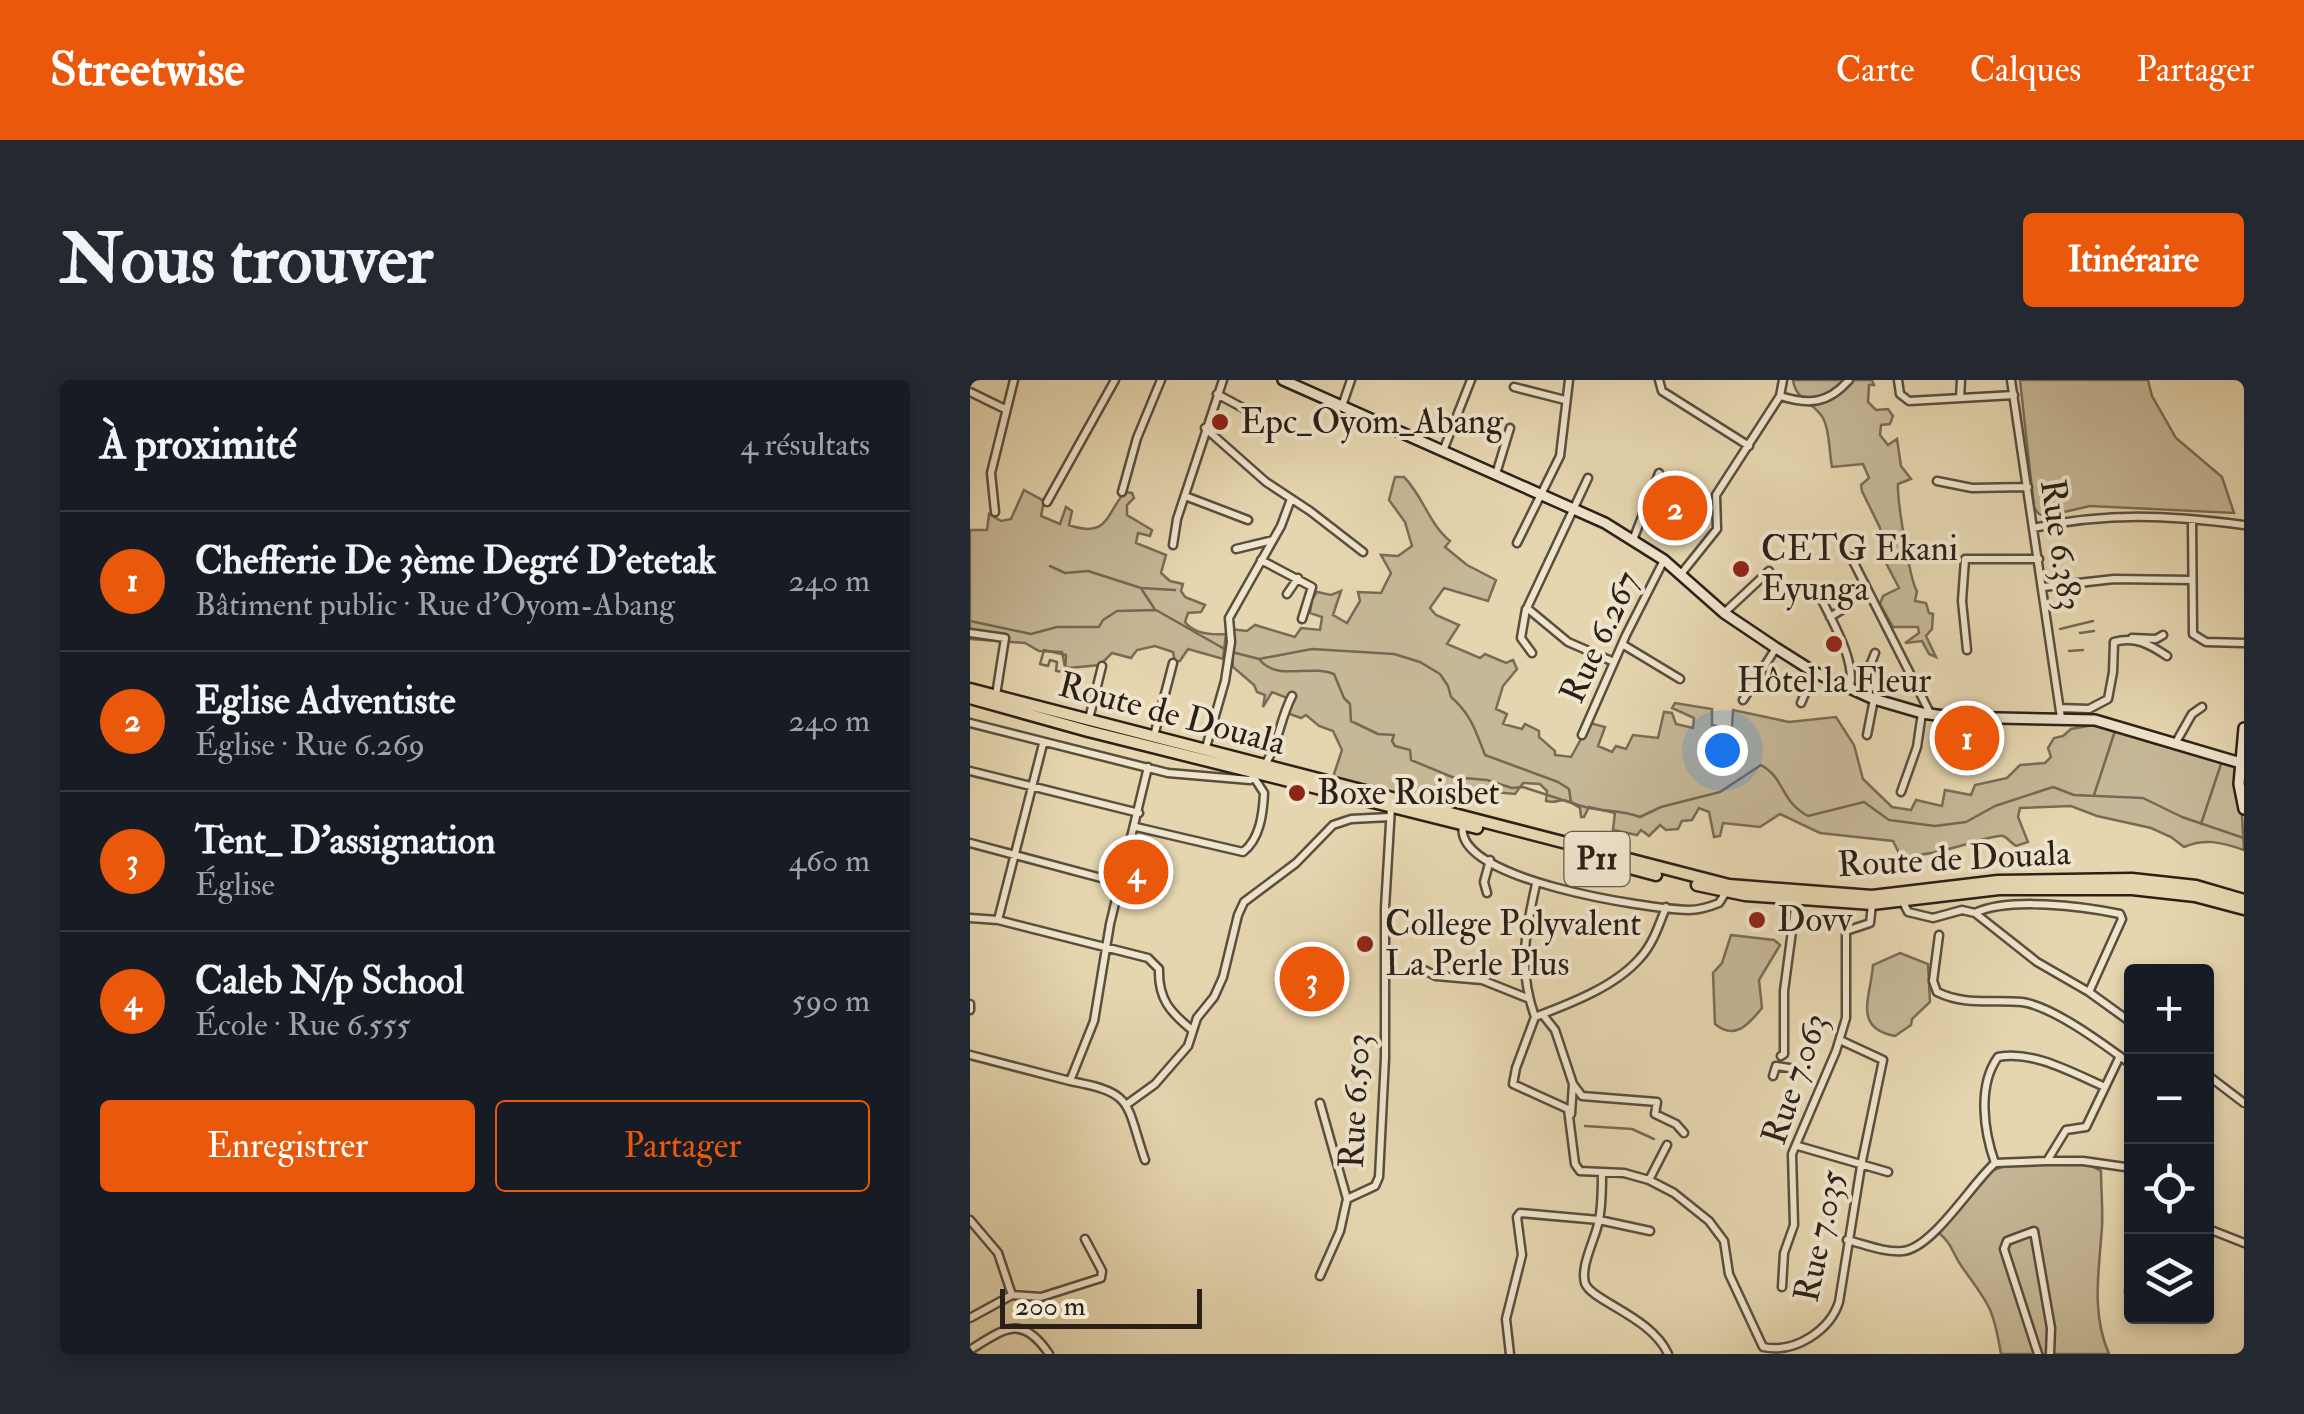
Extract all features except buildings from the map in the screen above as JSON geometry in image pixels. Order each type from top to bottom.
[{"type":"main road","points":[[1283,380],[1574,508],[1664,560],[1724,612],[1776,648],[1814,672],[1874,699],[1926,714],[1977,718],[2061,713],[2242,763]]},
{"type":"main road","name":"Route de Douala","points":[[970,690],[1205,751],[1259,773],[1746,891],[1872,896],[1998,881],[2114,878],[2164,880],[2220,891],[2242,905]]},
{"type":"main road","name":"P11","points":[[970,698],[1259,773],[1391,812],[1463,825],[1726,892],[1872,904],[1999,889],[2095,887],[2162,890],[2242,905]]},
{"type":"main road","points":[[2244,728],[2239,794],[2244,810]]},
{"type":"street","points":[[994,512],[992,473],[1014,380]]},
{"type":"street","points":[[1047,502],[1115,380]]},
{"type":"street","points":[[1122,492],[1137,438],[1161,380]]},
{"type":"street","points":[[1173,545],[1205,428],[1223,380]]},
{"type":"street","points":[[1342,407],[1351,380]]},
{"type":"street","points":[[1443,452],[1470,380]]},
{"type":"street","points":[[1517,543],[1560,456],[1569,380]]},
{"type":"street","points":[[1658,380],[1662,391],[1749,446]]},
{"type":"street","points":[[1774,380],[1809,403],[1838,393],[1848,380]]},
{"type":"street","points":[[1898,380],[1900,394],[1908,400],[2014,395]]},
{"type":"street","points":[[1960,398],[1961,380]]},
{"type":"street","name":"Rue 6.383","points":[[2012,380],[2061,713]]},
{"type":"street","points":[[1514,386],[1565,400]]},
{"type":"street","points":[[1680,574],[1717,529],[1716,495],[1781,388]]},
{"type":"street","points":[[970,392],[1005,409]]},
{"type":"street","points":[[1217,394],[1256,415]]},
{"type":"street","points":[[1205,428],[1266,482],[1364,552]]},
{"type":"street","points":[[1496,474],[1510,428]]},
{"type":"street","points":[[1633,540],[1659,473]]},
{"type":"street","points":[[1532,653],[1521,638],[1526,608],[1588,478]]},
{"type":"street","points":[[1938,481],[1972,488],[2028,487]]},
{"type":"street","points":[[1185,496],[1248,520]]},
{"type":"street","points":[[1205,751],[1225,681],[1229,618],[1274,540],[1290,499]]},
{"type":"street","points":[[2032,528],[2107,515],[2244,526]]},
{"type":"street","points":[[2192,520],[2193,634],[2206,642],[2244,644]]},
{"type":"street","points":[[1236,550],[1274,540]]},
{"type":"street","points":[[1852,557],[1926,714],[1901,792]]},
{"type":"street","points":[[1967,650],[1962,601],[1965,559],[2038,559]]},
{"type":"street","points":[[1260,560],[1313,589],[1302,619]]},
{"type":"street","name":"Rue 6.267","points":[[1582,735],[1664,560]]},
{"type":"street","points":[[1724,612],[1768,571]]},
{"type":"street","points":[[1287,594],[1298,578]]},
{"type":"street","points":[[2043,588],[2114,579],[2192,580]]},
{"type":"street","points":[[1818,594],[1830,617],[1854,691]]},
{"type":"street","points":[[1830,617],[1848,606]]},
{"type":"street","points":[[1526,608],[1568,642],[1614,662]]},
{"type":"street","points":[[970,632],[1005,638],[995,696]]},
{"type":"street","points":[[2061,713],[2088,709],[2108,699],[2114,642],[2156,639],[2162,635]]},
{"type":"street","points":[[2130,638],[2148,643],[2167,656]]},
{"type":"street","points":[[1622,644],[1680,679]]},
{"type":"street","points":[[1743,700],[1776,648]]},
{"type":"street","points":[[1854,691],[1875,653]]},
{"type":"street","points":[[1154,738],[1173,663]]},
{"type":"street","points":[[1089,720],[1102,666]]},
{"type":"street","points":[[1801,703],[1814,672]]},
{"type":"street","points":[[970,723],[1148,768],[1242,781],[1259,773],[1277,748],[1280,723],[1292,696]]},
{"type":"street","points":[[1868,736],[1874,699]]},
{"type":"street","points":[[2175,744],[2192,714],[2202,707]]},
{"type":"street","points":[[998,920],[1042,744]]},
{"type":"street","points":[[1070,1081],[1094,1021],[1105,949],[1148,768]]},
{"type":"street","points":[[970,771],[1138,813]]},
{"type":"street","points":[[1136,827],[1242,852],[1252,845],[1262,814],[1264,793],[1259,773]]},
{"type":"street","points":[[1126,1105],[1155,1084],[1183,1053],[1192,1030],[1219,988],[1240,908],[1296,863],[1333,825],[1391,812]]},
{"type":"street","name":"Rue 6.503","points":[[1347,1200],[1375,1186],[1380,1177],[1391,812]]},
{"type":"street","points":[[1463,825],[1462,838],[1490,860],[1536,884],[1666,908],[1702,909],[1719,903],[1726,892]]},
{"type":"street","points":[[970,843],[1120,884]]},
{"type":"street","points":[[1486,894],[1484,875],[1490,860]]},
{"type":"street","points":[[1526,998],[1523,950],[1536,884]]},
{"type":"street","points":[[1773,1076],[1779,1055],[1796,900]]},
{"type":"street","points":[[1902,902],[1908,912],[1934,918],[1962,910],[1975,913],[2038,962],[2124,1017]]},
{"type":"street","name":"Rue 7.063","points":[[1782,1286],[1784,1253],[1794,1225],[1792,1154],[1846,1018],[1846,931],[1870,923],[1872,904]]},
{"type":"street","points":[[1975,913],[1990,906],[2040,906],[2120,914],[2122,919],[2089,992]]},
{"type":"street","points":[[1571,1114],[1563,1105],[1513,1084],[1516,1068],[1544,1016],[1630,968],[1650,946],[1666,908]]},
{"type":"street","points":[[970,918],[998,920],[1156,962],[1164,1003],[1192,1030]]},
{"type":"street","points":[[1938,935],[1933,981],[1938,992],[1972,1002],[2027,1004],[2053,1014],[2124,1059]]},
{"type":"street","points":[[1422,969],[1436,976],[1482,980],[1526,998],[1544,1016],[1572,1084],[1582,1096],[1656,1102],[1654,1114],[1676,1124],[1684,1133]]},
{"type":"street","name":"Rue 7.035","points":[[1602,1172],[1648,1180],[1692,1206],[1724,1241],[1732,1285],[1767,1350],[1809,1342],[1826,1325],[1838,1302],[1883,1060],[1840,1040]]},
{"type":"street","points":[[970,1055],[1118,1094],[1126,1105],[1145,1160]]},
{"type":"street","points":[[1995,1163],[1985,1118],[1989,1074],[1998,1058],[2012,1056],[2048,1062],[2105,1087]]},
{"type":"street","points":[[2047,1161],[2066,1130],[2086,1126],[2120,1056]]},
{"type":"street","points":[[1776,1066],[1796,1068]]},
{"type":"street","points":[[2214,1080],[2244,1103]]},
{"type":"street","points":[[1572,1084],[1571,1114],[1578,1168],[1602,1172],[1599,1220],[1584,1275],[1586,1285],[1594,1294],[1650,1328],[1668,1354]]},
{"type":"street","points":[[1320,1103],[1347,1200],[1340,1231],[1320,1276]]},
{"type":"street","points":[[1648,1180],[1667,1145]]},
{"type":"street","points":[[1798,1146],[1888,1172]]},
{"type":"street","points":[[1848,1240],[1901,1252],[1918,1246],[1995,1163],[2084,1160],[2124,1167]]},
{"type":"street","points":[[1510,1354],[1506,1319],[1522,1255],[1520,1212],[1599,1220],[1650,1232]]},
{"type":"street","points":[[972,1227],[998,1254],[1012,1296]]},
{"type":"street","points":[[2038,1354],[2004,1250],[2007,1241],[2034,1231],[2051,1328],[2050,1354]]},
{"type":"street","points":[[2214,1231],[2244,1242]]},
{"type":"street","points":[[970,1318],[1012,1296],[1040,1297],[1100,1278],[1102,1271],[1085,1239]]},
{"type":"street","points":[[970,1350],[995,1334],[1025,1329],[1034,1333],[1049,1354]]},
{"type":"shaded area","points":[[1793,380],[1872,380],[1868,402],[1876,410],[1888,409],[1893,416],[1890,424],[1881,425],[1880,435],[1888,445],[1897,439],[1901,466],[1911,479],[1898,484],[1902,522],[1917,591],[1915,601],[1926,603],[1933,614],[1932,629],[1926,636],[1936,657],[1929,654],[1922,641],[1905,643],[1919,633],[1918,627],[1893,627],[1880,604],[1883,596],[1899,588],[1885,561],[1880,528],[1862,491],[1861,485],[1869,478],[1863,464],[1832,467],[1823,418],[1801,397]]},
{"type":"shaded area","points":[[2020,380],[2148,380],[2152,396],[2176,438],[2222,477],[2234,513],[2090,506],[2047,516],[2039,514],[2034,508]]},
{"type":"shaded area","points":[[1395,477],[1404,477],[1411,485],[1450,541],[1445,547],[1467,565],[1496,580],[1488,601],[1444,588],[1430,608],[1436,615],[1459,625],[1447,644],[1480,658],[1485,654],[1506,663],[1513,660],[1517,669],[1503,686],[1496,709],[1507,714],[1503,724],[1522,729],[1525,724],[1539,731],[1539,737],[1555,755],[1571,757],[1590,723],[1605,727],[1598,746],[1612,752],[1616,746],[1626,749],[1633,735],[1658,738],[1664,712],[1672,713],[1676,724],[1693,728],[1694,718],[1672,708],[1675,703],[1712,709],[1712,725],[1727,729],[1732,728],[1733,710],[1789,722],[1836,717],[1854,745],[1863,779],[1892,807],[1911,810],[1916,800],[1942,806],[1945,790],[1971,795],[1975,785],[2007,778],[2020,765],[2045,763],[2051,757],[2048,748],[2054,738],[2071,729],[2099,724],[2239,762],[2244,850],[2213,842],[2184,847],[2151,828],[2071,806],[2020,808],[2018,817],[2028,842],[2016,846],[1997,836],[1913,855],[1900,855],[1893,841],[1820,833],[1780,814],[1760,827],[1723,823],[1720,836],[1714,837],[1709,812],[1699,808],[1692,820],[1682,821],[1678,829],[1666,830],[1660,825],[1649,836],[1641,830],[1637,835],[1613,830],[1615,813],[1589,807],[1581,817],[1580,808],[1573,804],[1546,801],[1547,791],[1540,784],[1523,783],[1515,794],[1484,791],[1473,804],[1437,800],[1432,804],[1333,777],[1342,750],[1333,731],[1306,715],[1301,718],[1287,713],[1290,699],[1272,692],[1263,707],[1265,695],[1257,692],[1233,667],[1230,629],[1247,631],[1255,625],[1295,637],[1301,628],[1320,630],[1322,617],[1310,613],[1317,592],[1331,595],[1341,591],[1333,615],[1347,623],[1360,601],[1358,592],[1381,593],[1391,573],[1381,555],[1398,556],[1412,546],[1405,522],[1389,500]]},
{"type":"shaded area","points":[[1024,490],[1044,501],[1041,516],[1060,524],[1066,507],[1072,511],[1069,525],[1092,529],[1105,522],[1125,492],[1132,493],[1134,498],[1127,505],[1127,515],[1152,530],[1150,536],[1138,533],[1136,543],[1166,555],[1161,573],[1170,581],[1183,584],[1181,591],[1185,597],[1205,605],[1201,612],[1188,613],[1185,622],[1199,632],[1226,634],[1223,659],[1188,649],[1175,662],[1173,652],[1155,646],[1137,650],[1131,658],[1112,653],[1100,665],[1069,668],[1065,667],[1062,652],[1039,651],[1025,643],[970,639],[970,530],[987,530],[989,514],[1001,521],[1011,519]]},
{"type":"shaded area","points":[[1731,935],[1774,940],[1780,945],[1759,980],[1762,1008],[1747,1025],[1735,1031],[1715,1024],[1713,973],[1722,963]]},
{"type":"shaded area","points":[[1900,953],[1928,964],[1930,1002],[1912,1019],[1911,1025],[1895,1036],[1873,1026],[1867,1009],[1873,965]]},
{"type":"shaded area","points":[[2017,1162],[2073,1163],[2101,1171],[2098,1307],[2109,1354],[2001,1354],[1989,1307],[1939,1233],[1993,1170]]},
{"type":"waterway","points":[[1050,566],[1065,573],[1088,571],[1141,588],[1175,590]]},
{"type":"waterway","points":[[1142,590],[1154,608]]},
{"type":"waterway","points":[[970,621],[1031,634],[1057,627],[1099,627],[1117,611],[1156,610],[1228,651],[1259,659],[1312,649],[1394,654],[1420,662],[1440,674],[1451,697],[1472,724],[1485,755],[1558,782],[1569,789],[1571,802],[1640,817],[1661,807],[1720,792],[1761,765],[1808,816],[1864,802],[1889,820],[1935,826],[1966,822],[1995,806],[2053,787],[2074,795],[2143,798],[2182,817],[2244,838]]},
{"type":"waterway","points":[[2060,629],[2093,621]]},
{"type":"waterway","points":[[2080,633],[2094,631]]},
{"type":"waterway","points":[[1044,650],[1066,655],[1065,672],[1056,671],[1057,662],[1040,664],[1044,650]]},
{"type":"waterway","points":[[2069,651],[2083,650]]},
{"type":"waterway","points":[[1259,659],[1275,670],[1334,674],[1350,704],[1351,721],[1378,734],[1394,735],[1395,746],[1410,750],[1411,760],[1452,777],[1523,787],[1569,802]]},
{"type":"waterway","points":[[2094,795],[2115,731]]},
{"type":"waterway","points":[[2201,824],[2221,764]]},
{"type":"waterway","points":[[1585,1126],[1632,1129],[1654,1139]]},
{"type":"place","name":"Epc_Oyom_Abang","points":[[1220,422]]},
{"type":"place","name":"Eglise Adventiste","points":[[1675,508]]},
{"type":"place","name":"CETG Ekani Eyunga","points":[[1741,569]]},
{"type":"place","name":"Hôtel la Fleur","points":[[1834,644]]},
{"type":"place","name":"Chefferie De 3ème Degré D'etetak","points":[[1967,738]]},
{"type":"place","name":"Boxe Roisbet","points":[[1297,793]]},
{"type":"place","name":"Caleb N/p School","points":[[1136,872]]},
{"type":"place","name":"Dovv","points":[[1757,920]]},
{"type":"place","name":"College Polyvalent La Perle Plus","points":[[1365,944]]},
{"type":"place","name":"Tent_ D'assignation","points":[[1312,979]]}]
